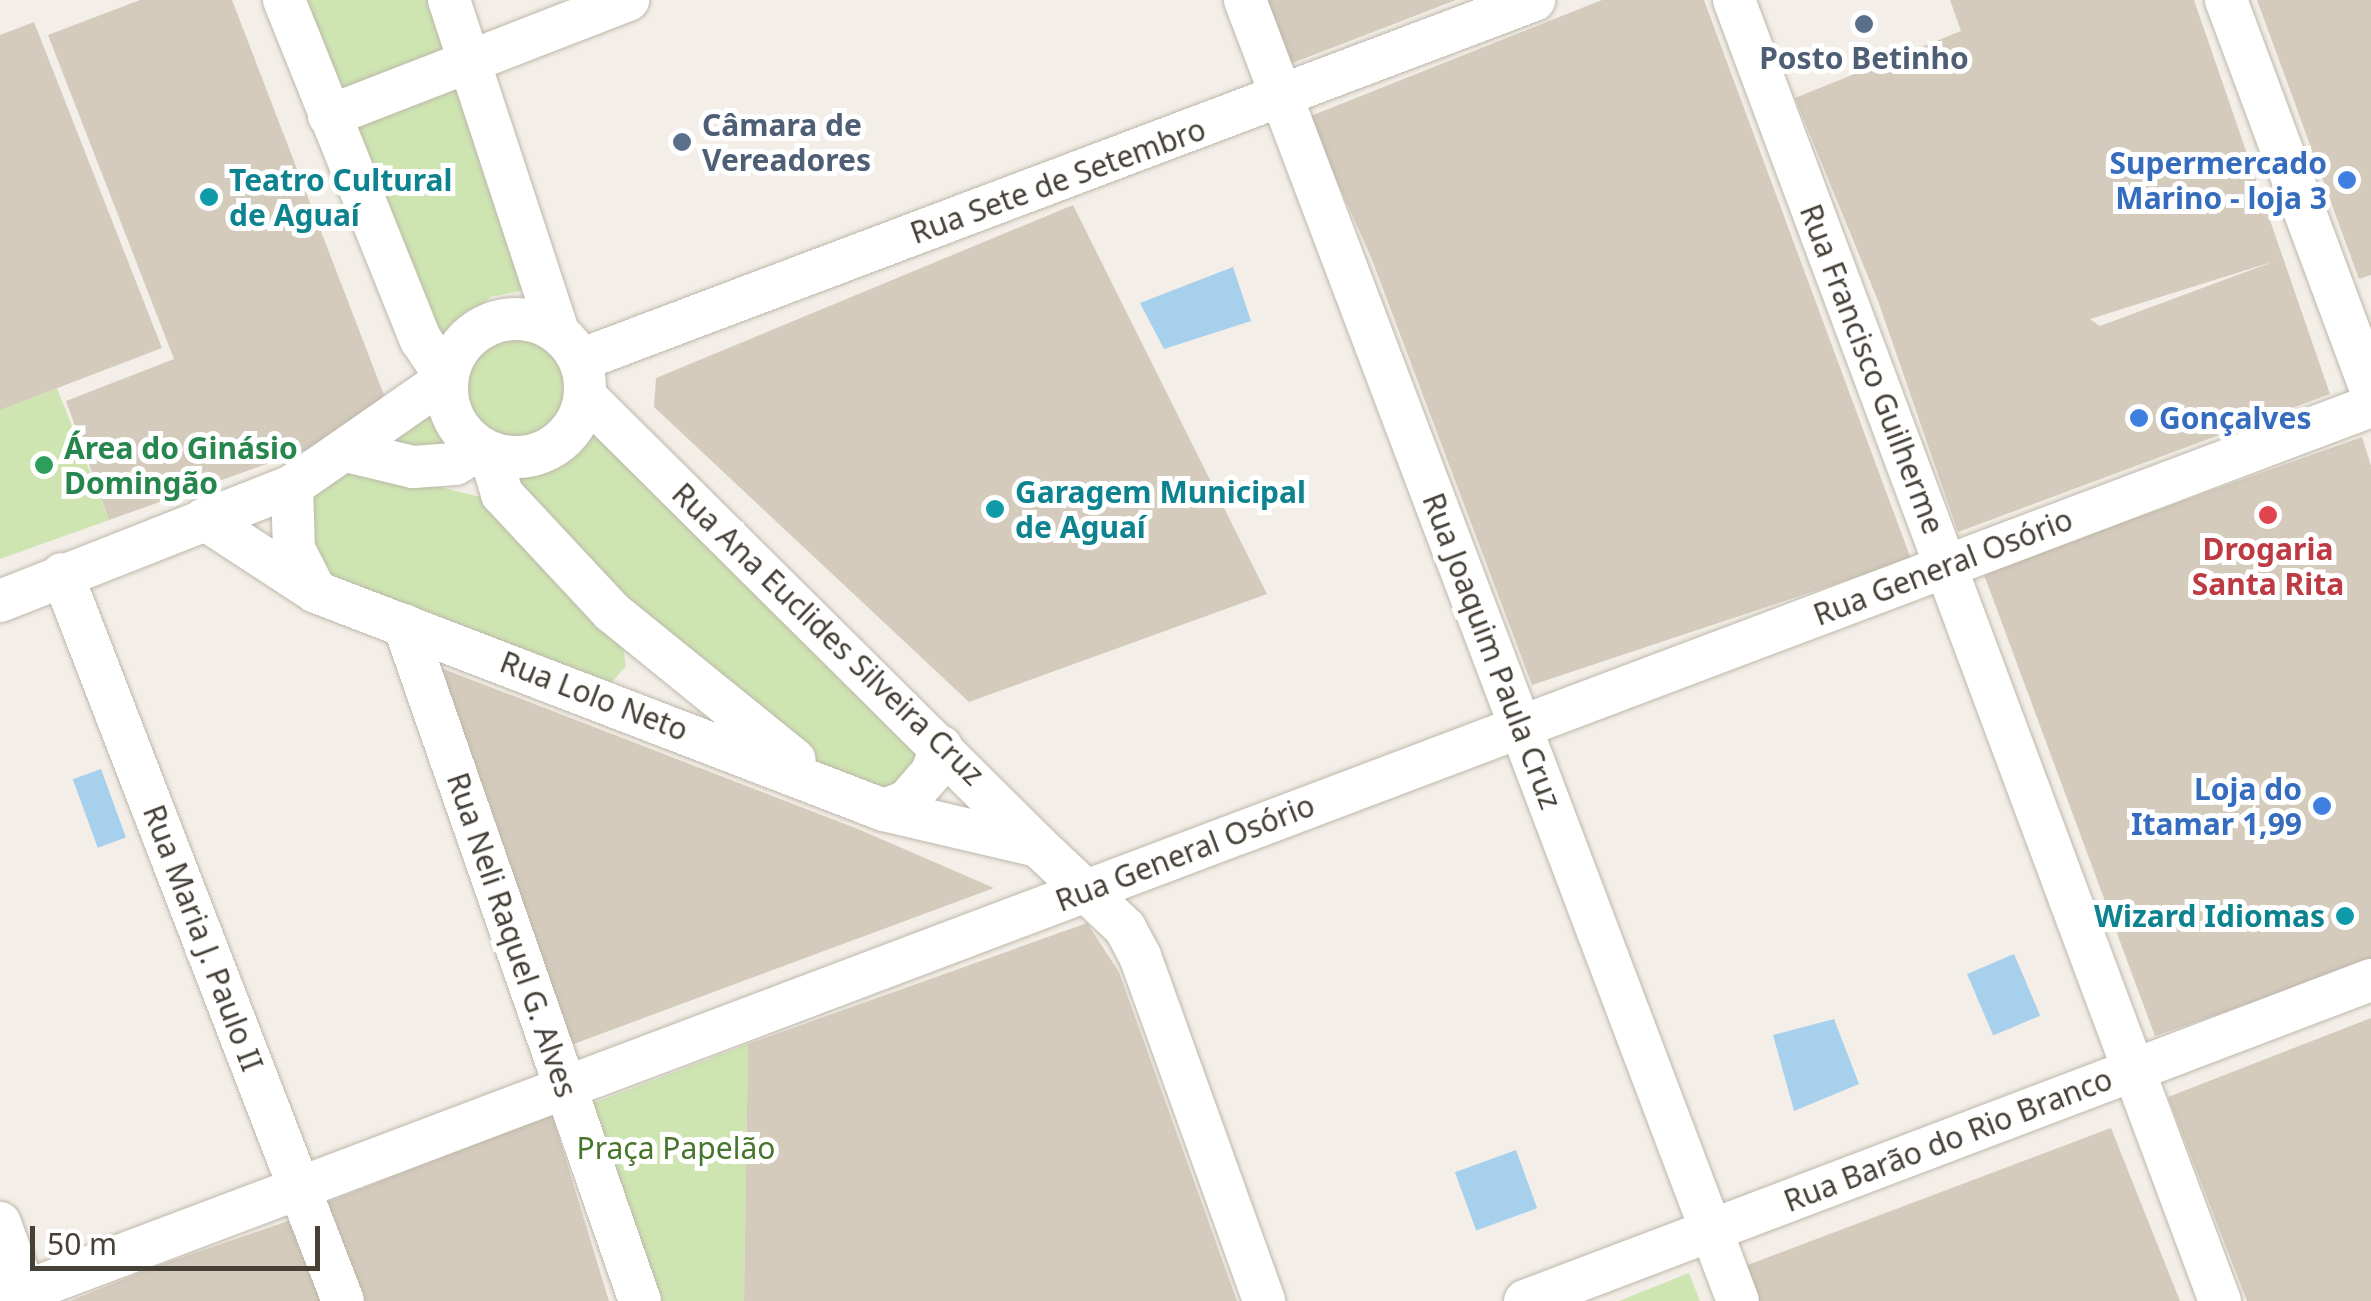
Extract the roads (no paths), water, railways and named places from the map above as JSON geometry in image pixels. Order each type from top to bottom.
[{"type":"street","points":[[284,0],[421,340],[443,377],[453,418],[485,451],[502,494],[612,612],[822,782]]},
{"type":"street","points":[[351,452],[413,467],[455,464],[485,451],[546,452],[575,427],[575,363],[474,60],[449,0]]},
{"type":"street","points":[[329,116],[628,0]]},
{"type":"street","name":"Rua Joaquim Paula Cruz","points":[[1245,0],[1738,1301]]},
{"type":"street","name":"Rua Sete de Setembro","points":[[575,363],[1534,0]]},
{"type":"street","name":"Rua Francisco Guilherme","points":[[1734,0],[2220,1301]]},
{"type":"street","points":[[2226,0],[2371,390]]},
{"type":"street","points":[[0,601],[292,486],[351,452],[404,402],[443,377],[474,334],[500,320],[531,320],[575,363]]},
{"type":"street","name":"Rua Ana Euclides Silveira Cruz","points":[[575,363],[941,747],[1018,843],[1085,891],[1125,928],[1140,956],[1264,1301]]},
{"type":"street","name":"Rua General Osório","points":[[18,1298],[566,1087],[2371,406]]},
{"type":"street","points":[[292,486],[294,549],[316,592]]},
{"type":"street","name":"Rua Lolo Neto","points":[[204,518],[316,592],[822,782],[884,810],[1018,843]]},
{"type":"street","name":"Rua Maria J. Paulo II","points":[[62,574],[343,1301]]},
{"type":"street","name":"Rua Neli Raquel G. Alves","points":[[404,625],[640,1301]]},
{"type":"street","points":[[884,810],[907,801],[932,772],[941,747]]},
{"type":"street","name":"Rua Barão do Rio Branco","points":[[1526,1301],[2371,980]]},
{"type":"street","points":[[0,1223],[18,1298]]},
{"type":"water","points":[[1233,267],[1251,321],[1164,349],[1140,303]]},
{"type":"water","points":[[101,769],[126,838],[98,848],[73,779]]},
{"type":"water","points":[[2014,954],[2040,1016],[1993,1036],[1967,974]]},
{"type":"water","points":[[1834,1019],[1859,1084],[1794,1111],[1773,1035]]},
{"type":"water","points":[[1516,1150],[1537,1208],[1476,1230],[1455,1172]]},
{"type":"place","name":"Posto Betinho","points":[[1864,24]]},
{"type":"place","name":"Câmara de Vereadores","points":[[682,142]]},
{"type":"place","name":"Supermercado Marino - loja 3","points":[[2347,180]]},
{"type":"place","name":"Teatro Cultural de Aguaí","points":[[209,197]]},
{"type":"place","name":"Gonçalves","points":[[2139,418]]},
{"type":"place","name":"Área do Ginásio Domingão","points":[[44,465]]},
{"type":"place","name":"Garagem Municipal de Aguaí","points":[[995,509]]},
{"type":"place","name":"Drogaria Santa Rita","points":[[2268,515]]},
{"type":"place","name":"Loja do Itamar 1,99","points":[[2322,806]]},
{"type":"place","name":"Wizard Idiomas","points":[[2345,916]]},
{"type":"park label","name":"Praça Papelão","points":[[676,1148]]}]
